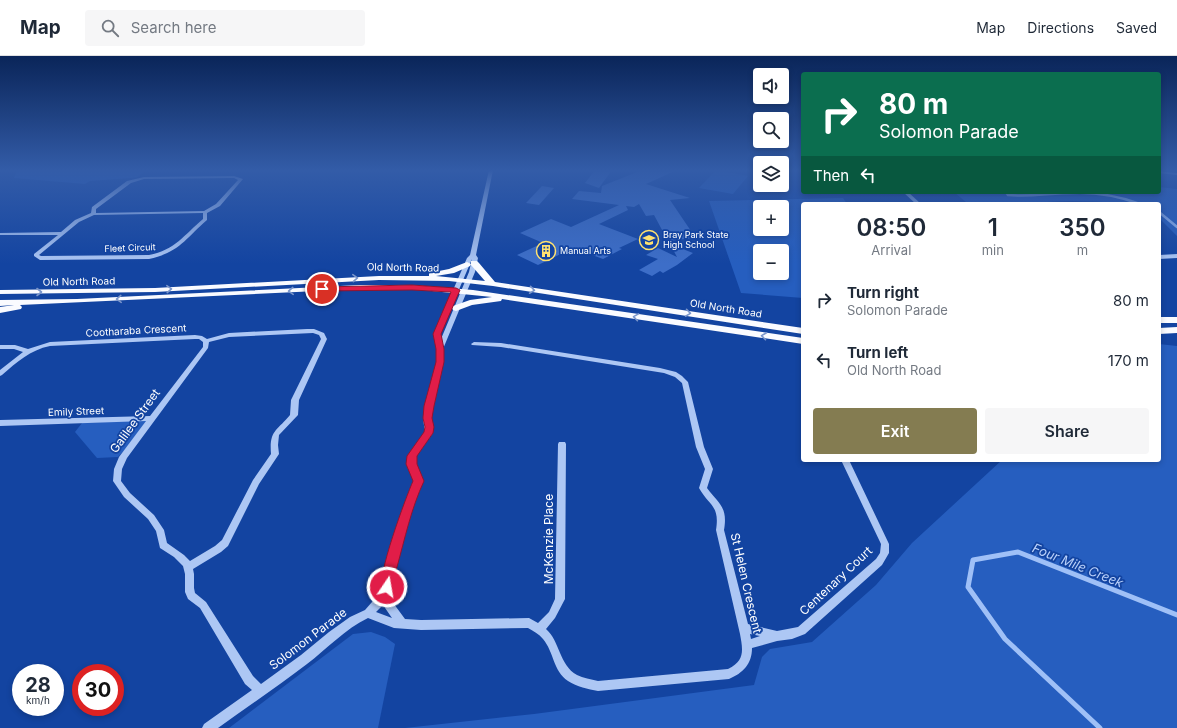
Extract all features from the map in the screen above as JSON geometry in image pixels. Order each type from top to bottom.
[{"type":"main road","points":[[425,278],[471,261],[478,266],[483,275],[493,284]]},
{"type":"main road","name":"Old North Road","points":[[0,292],[155,290],[355,278],[425,278],[464,280],[493,284],[801,331]]},
{"type":"main road","name":"Old North Road","points":[[0,303],[29,303],[360,287],[412,287],[506,297],[801,341]]},
{"type":"main road","points":[[456,308],[470,303],[506,297]]},
{"type":"main road","points":[[0,310],[12,309],[29,303]]},
{"type":"main road","points":[[1161,320],[1177,320]]},
{"type":"main road","points":[[1161,331],[1177,330]]},
{"type":"street","name":"Fleet Circuit","points":[[103,201],[94,208],[93,214],[77,221],[38,252],[37,256],[42,258],[149,257],[164,254],[175,249],[205,219],[205,212],[218,205],[221,201]]},
{"type":"street","points":[[460,291],[471,261],[484,201]]},
{"type":"street","points":[[93,214],[205,212]]},
{"type":"street","points":[[0,234],[63,233]]},
{"type":"street","points":[[1161,257],[1177,256]]},
{"type":"street","name":"Solomon Parade","points":[[440,349],[456,308],[460,291]]},
{"type":"street","name":"Solomon Parade","points":[[208,728],[305,659],[333,635],[354,620],[368,613],[383,597],[410,500],[419,481],[411,464],[412,456],[428,433],[429,427],[427,418],[429,406],[440,362],[440,349],[437,334],[460,291]]},
{"type":"street","name":"Cootharaba Crescent","points":[[0,374],[27,351],[50,344],[195,337],[200,337],[206,341],[229,335],[307,331],[319,332],[323,336],[324,339],[295,400],[294,415],[275,434],[273,440],[275,454],[256,482],[229,536],[218,549],[188,567]]},
{"type":"street","name":"Galilee Street","points":[[188,567],[180,557],[163,545],[160,530],[151,517],[127,495],[117,481],[118,469],[123,457],[206,347],[206,341]]},
{"type":"street","name":"St Helen Crescent","points":[[474,344],[501,345],[637,366],[670,372],[685,382],[700,447],[709,469],[703,488],[706,495],[720,510],[722,515],[720,530],[744,628],[747,654],[744,663],[737,670],[729,674],[598,686],[584,683],[571,677],[561,665],[553,644],[547,634],[540,628]]},
{"type":"street","name":"Cootharaba Crescent","points":[[0,347],[15,347],[27,351]]},
{"type":"street","name":"Emily Street","points":[[0,423],[153,418]]},
{"type":"street","name":"McKenzie Place","points":[[540,628],[552,615],[560,599],[562,444]]},
{"type":"street","name":"Centenary Court","points":[[747,645],[801,631],[879,562],[884,553],[885,544],[846,462]]},
{"type":"street","points":[[188,567],[189,591],[194,599],[203,605],[249,680],[260,691]]},
{"type":"street","points":[[383,597],[402,623]]},
{"type":"street","points":[[368,613],[394,622],[421,625],[529,623],[540,628]]},
{"type":"street","name":"Centenary Court","points":[[744,628],[777,636]]},
{"type":"shaded area","points":[[709,201],[753,201],[753,236],[789,236],[789,201],[845,201],[801,202],[801,298],[741,293]]},
{"type":"shaded area","points":[[965,201],[1064,201],[1046,202]]},
{"type":"shaded area","points":[[1084,201],[1177,201],[1177,236],[1161,220],[1161,202]]},
{"type":"shaded area","points":[[1161,344],[1177,346],[1177,728],[405,728],[534,714],[754,685],[762,657],[770,649],[812,642],[876,585],[912,543],[1000,462],[1161,462]]},
{"type":"shaded area","points":[[147,420],[135,439],[118,457],[97,458],[75,432],[82,423]]},
{"type":"shaded area","points":[[371,632],[385,637],[395,644],[378,728],[229,728],[353,634]]},
{"type":"building","points":[[528,201],[542,201],[539,205],[526,203]]},
{"type":"building","points":[[590,201],[671,201],[691,231],[688,232],[693,238],[668,241],[654,215],[646,216],[639,204],[634,207],[626,206],[628,210],[599,224],[638,239],[619,248],[622,249],[603,259],[573,248],[538,265],[517,255],[543,243],[520,233],[551,219],[571,227],[619,205]]},
{"type":"building","points":[[670,244],[693,253],[663,273],[660,271],[652,276],[639,270],[658,259],[646,255],[658,248],[677,257]]},
{"type":"waterway","name":"Four Mile Creek","points":[[1161,214],[1177,227]]},
{"type":"waterway","name":"Four Mile Creek","points":[[1100,728],[1005,639],[968,587],[973,560],[1018,552],[1177,615]]},
{"type":"place","name":"Bray Park State High School","points":[[649,240]]},
{"type":"place","name":"Manual Arts","points":[[546,251]]},
{"type":"route","points":[[322,289],[412,287],[456,290],[436,336],[440,349],[440,362],[429,406],[427,418],[429,427],[428,433],[425,439],[416,448],[412,456],[411,464],[419,481],[410,500],[389,572],[387,587]]}]
